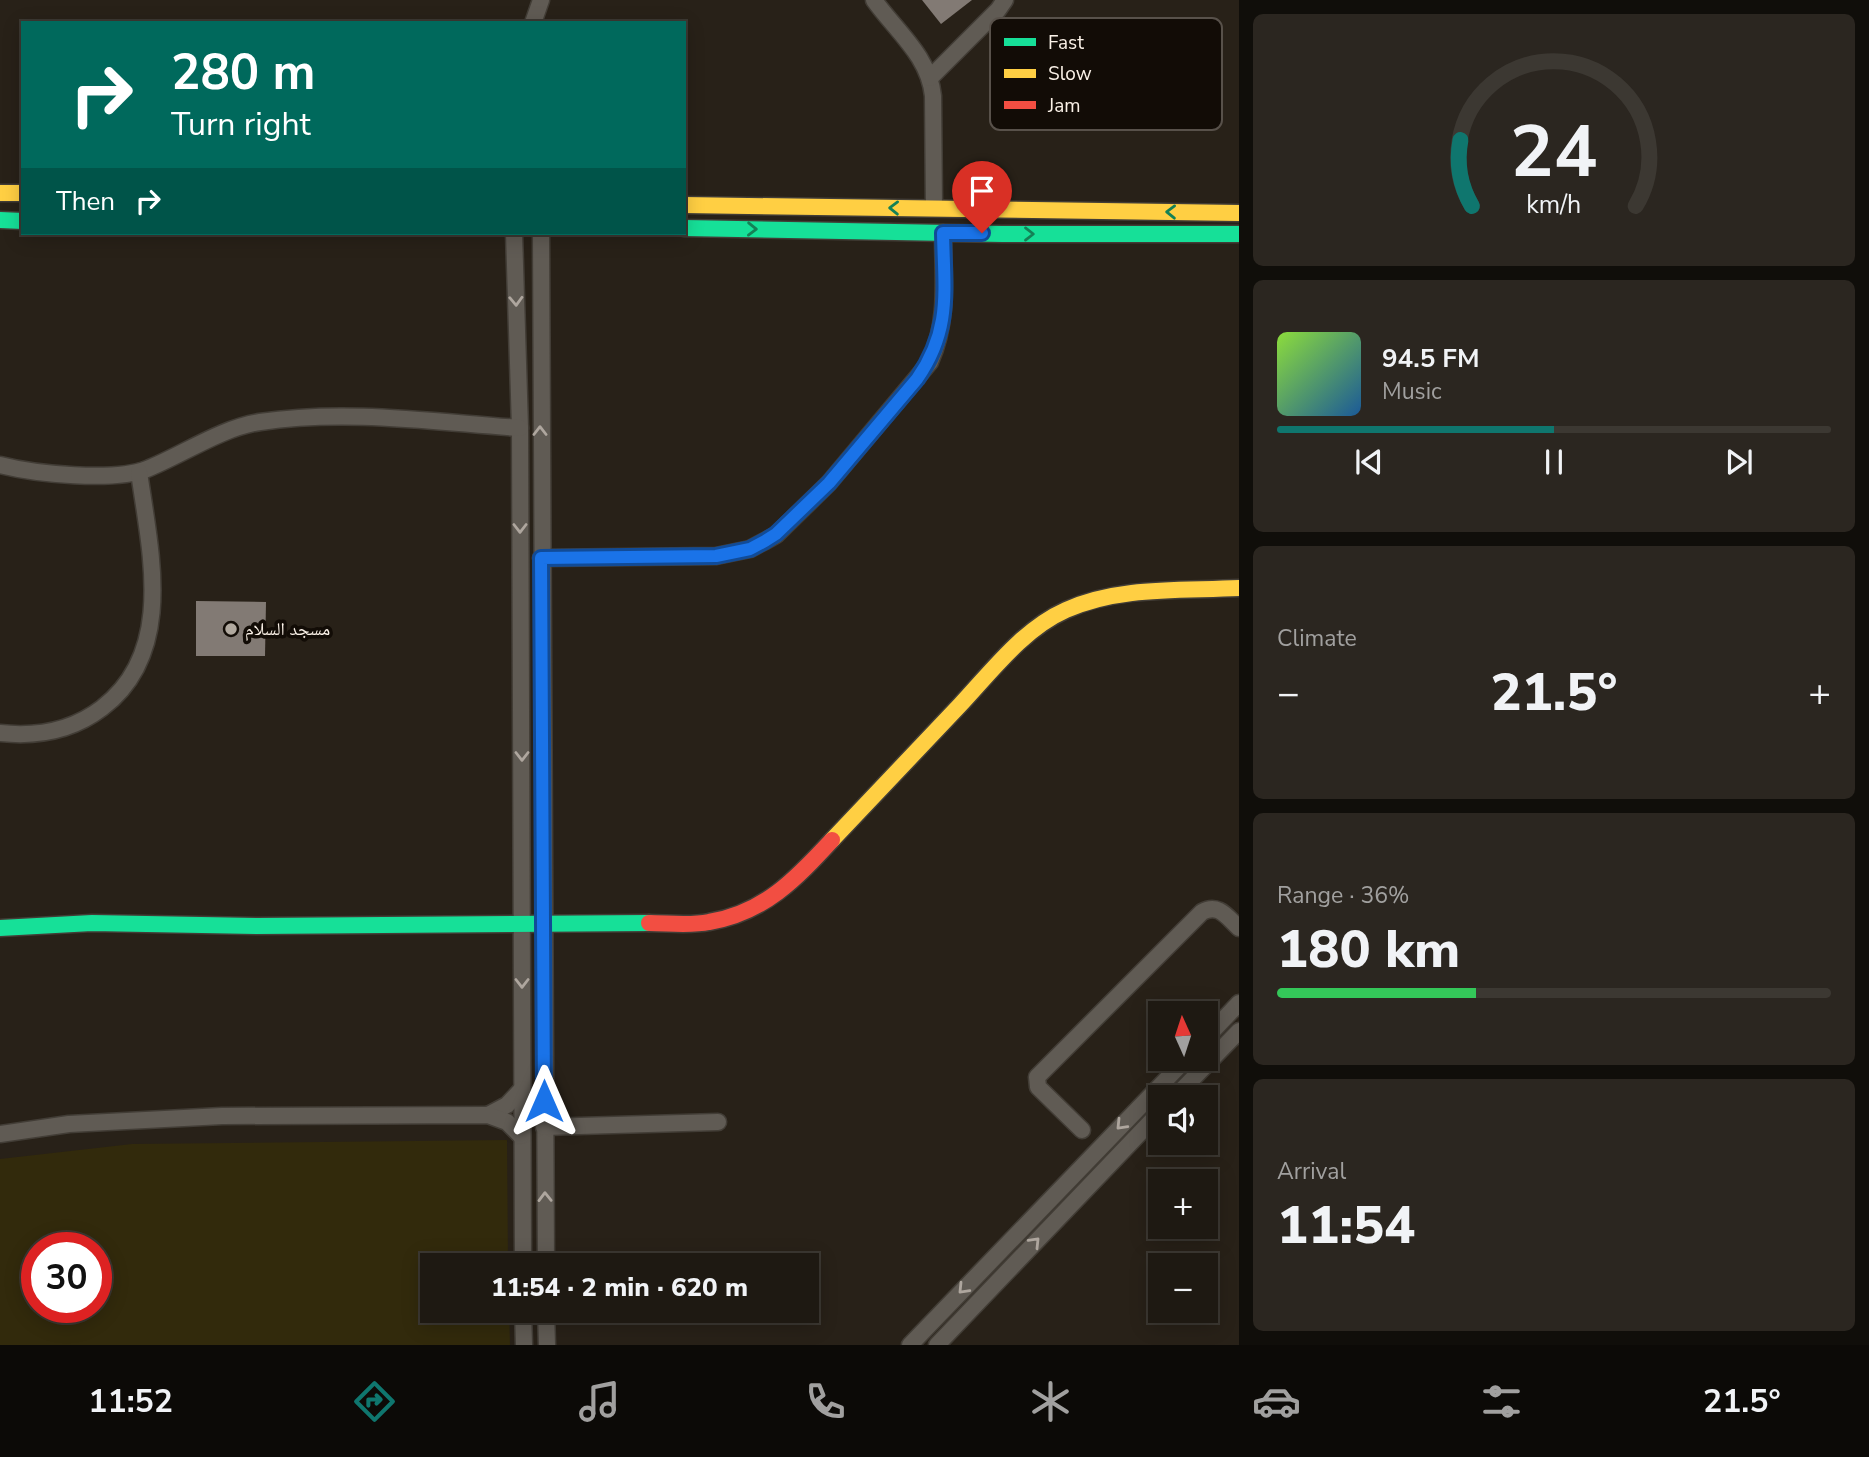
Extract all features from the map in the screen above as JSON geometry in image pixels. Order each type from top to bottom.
[{"type":"street","points":[[534,21],[541,0]]},
{"type":"street","points":[[874,0],[923,61],[930,78],[933,96],[934,208]]},
{"type":"street","points":[[930,78],[998,10],[1004,0]]},
{"type":"street","points":[[0,193],[21,193]]},
{"type":"street","points":[[686,205],[1239,213]]},
{"type":"street","points":[[847,231],[848,207]]},
{"type":"street","points":[[1002,210],[1002,234]]},
{"type":"street","points":[[0,220],[21,220]]},
{"type":"street","points":[[686,228],[1002,234],[1239,234]]},
{"type":"street","points":[[541,558],[716,556],[750,549],[776,534],[829,483],[930,362],[943,321],[943,233]]},
{"type":"street","points":[[514,235],[520,428],[523,1253]]},
{"type":"street","points":[[541,235],[546,1253]]},
{"type":"street","points":[[0,465],[47,474],[121,475],[139,472],[243,425],[280,419],[345,415],[520,428]]},
{"type":"street","points":[[0,733],[40,734],[67,727],[92,715],[114,699],[132,678],[144,649],[154,587],[139,472]]},
{"type":"street","points":[[0,928],[92,923],[257,926],[706,923],[731,918],[776,896],[795,880],[1006,656],[1040,626],[1066,610],[1094,600],[1123,595],[1239,588]]},
{"type":"street","points":[[1082,1130],[1038,1087],[1037,1077],[1202,912],[1211,908],[1221,910],[1239,928]]},
{"type":"street","points":[[1218,1025],[1239,1003]]},
{"type":"street","points":[[1187,1085],[1239,1031]]},
{"type":"street","points":[[909,1345],[1174,1071]]},
{"type":"street","points":[[488,1115],[507,1105],[522,1089]]},
{"type":"street","points":[[0,1134],[69,1124],[222,1116],[488,1115],[507,1122],[522,1136]]},
{"type":"street","points":[[544,1127],[718,1122]]},
{"type":"street","points":[[937,1345],[1148,1124]]},
{"type":"street","points":[[935,1318],[951,1329]]},
{"type":"street","points":[[524,1338],[547,1337]]},
{"type":"sand","points":[[507,1140],[508,1253],[420,1253],[420,1323],[509,1323],[510,1345],[0,1345],[0,1159],[132,1144]]},
{"type":"building","points":[[922,0],[972,0],[941,24]]},
{"type":"building","name":"مسجد السلام","points":[[196,601],[266,602],[265,656],[196,656]]},
{"type":"traffic: fast","points":[[0,220],[21,221]]},
{"type":"traffic: fast","points":[[686,228],[1002,234],[1239,234]]},
{"type":"traffic: fast","points":[[0,928],[92,923],[257,926],[649,923]]},
{"type":"traffic: slow","points":[[0,193],[21,193]]},
{"type":"traffic: slow","points":[[686,205],[1239,213]]},
{"type":"traffic: slow","points":[[832,840],[1009,652],[1050,618],[1086,602],[1129,593],[1239,588]]},
{"type":"traffic: jam","points":[[649,923],[702,923],[746,911],[792,881],[832,840]]},
{"type":"place","name":"مسجد السلام","points":[[231,629]]},
{"type":"route","points":[[544,1101],[541,558],[716,556],[750,549],[776,534],[829,483],[930,362],[943,321],[943,233],[982,233]]}]
